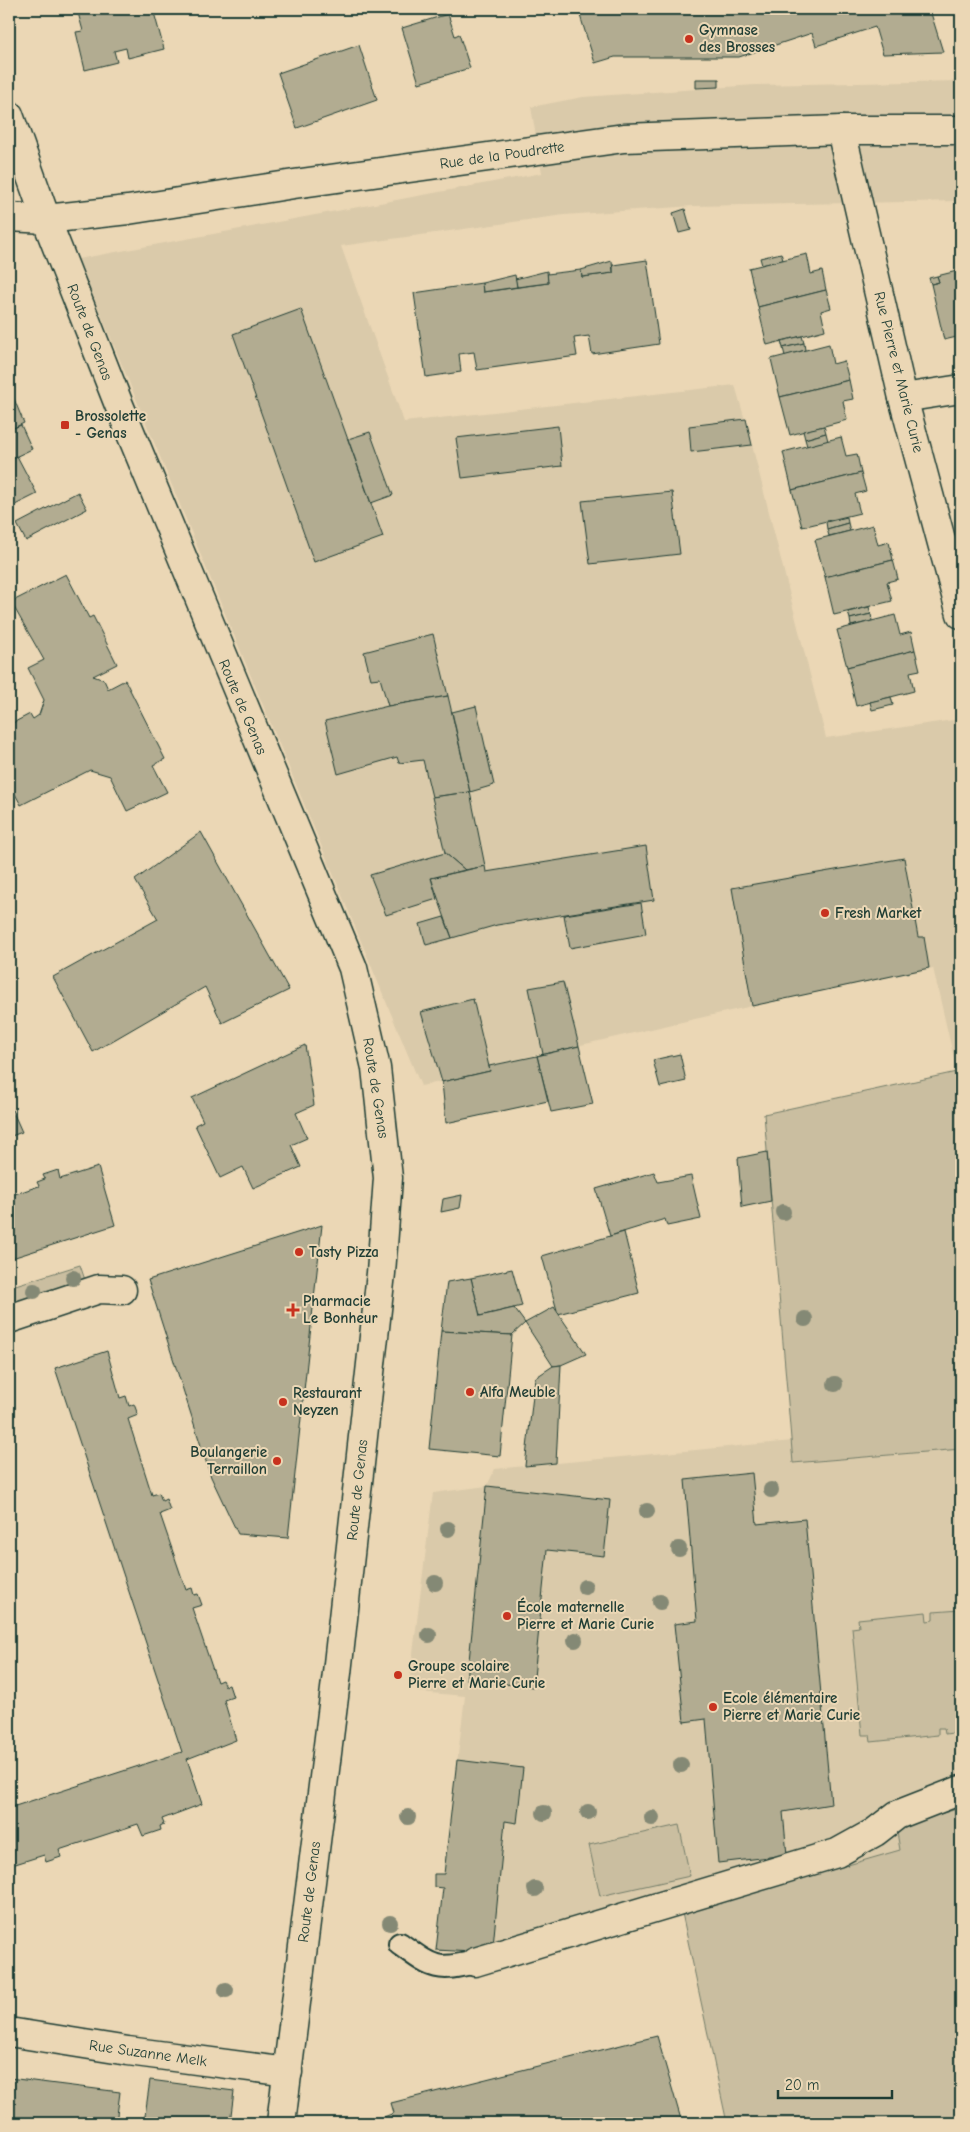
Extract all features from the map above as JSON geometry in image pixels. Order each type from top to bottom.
[{"type":"street","name":"Route de Genas","points":[[9,114],[46,219],[119,405],[352,968],[376,1068],[388,1178],[382,1273],[338,1663],[281,2123]]},
{"type":"street","name":"Rue de la Poudrette","points":[[46,219],[128,210],[294,184],[624,138],[841,130],[961,130]]},
{"type":"street","name":"Rue Pierre et Marie Curie","points":[[841,130],[903,398],[954,557],[961,614]]},
{"type":"street","points":[[9,217],[46,219]]},
{"type":"street","points":[[9,233],[46,219]]},
{"type":"street","points":[[903,398],[961,389]]},
{"type":"street","points":[[9,1319],[99,1289],[122,1290]]},
{"type":"street","points":[[475,1962],[837,1853],[875,1832],[897,1815],[961,1790]]},
{"type":"street","name":"Rue Suzanne Melk","points":[[9,2032],[288,2072]]},
{"type":"lane","points":[[400,1944],[430,1965],[452,1968],[475,1962]]},
{"type":"shaded area","points":[[961,81],[961,201],[693,206],[564,215],[341,246],[404,422],[735,385],[826,738],[961,719],[961,1071],[957,1072],[933,968],[752,1006],[489,1066],[490,1071],[421,1086],[78,259],[542,173],[531,107],[583,97],[755,85]]},
{"type":"shaded area","points":[[961,1071],[961,1449],[793,1463],[764,1114]]},
{"type":"shaded area","points":[[80,1265],[87,1286],[16,1309],[9,1287]]},
{"type":"shaded area","name":"Ecole élémentaire Pierre et Marie Curie","points":[[792,1441],[794,1463],[961,1449],[961,1808],[896,1826],[900,1850],[795,1880],[472,1952],[436,1950],[443,1888],[434,1887],[434,1874],[444,1874],[465,1696],[419,1692],[410,1677],[433,1493],[487,1486],[495,1469]]},
{"type":"shaded area","points":[[961,1610],[961,1732],[945,1734],[944,1728],[938,1728],[938,1735],[871,1742],[870,1735],[862,1735],[852,1628],[859,1627],[858,1619],[926,1612],[927,1621],[933,1620],[933,1612]]},
{"type":"shaded area","points":[[961,1808],[961,2123],[727,2123],[682,1913],[900,1850],[896,1826]]},
{"type":"shaded area","points":[[679,1825],[690,1876],[600,1896],[589,1845]]},
{"type":"building","points":[[77,9],[153,9],[164,49],[128,58],[126,48],[114,51],[117,62],[85,70],[76,32],[83,31]]},
{"type":"building","points":[[203,9],[220,9],[204,13]]},
{"type":"building","name":"Gymnase des Brosses","points":[[578,9],[933,9],[930,10],[943,52],[883,54],[875,27],[816,46],[812,33],[739,57],[615,57],[595,63]]},
{"type":"building","points":[[448,14],[455,36],[459,34],[470,68],[419,83],[402,28]]},
{"type":"building","points":[[359,45],[377,100],[297,128],[278,73]]},
{"type":"building","points":[[696,79],[719,79],[719,87],[696,88]]},
{"type":"building","points":[[685,209],[691,230],[679,233],[673,213]]},
{"type":"building","points":[[781,253],[783,260],[762,265],[760,258]]},
{"type":"building","points":[[807,254],[811,274],[822,271],[826,290],[758,307],[749,268]]},
{"type":"building","points":[[647,260],[659,344],[592,354],[589,336],[574,338],[577,356],[477,370],[474,352],[459,354],[461,372],[426,377],[414,293],[482,283],[483,292],[548,283],[547,274],[581,270],[582,277],[613,273],[613,265]]},
{"type":"building","points":[[612,261],[613,273],[582,277],[581,270]]},
{"type":"building","points":[[961,270],[961,336],[944,340],[931,284],[939,282],[937,276]]},
{"type":"building","points":[[547,271],[548,283],[517,287],[515,279]]},
{"type":"building","points":[[515,275],[517,287],[483,292],[482,283]]},
{"type":"building","points":[[937,276],[939,282],[931,284],[929,278]]},
{"type":"building","points":[[826,290],[831,308],[821,311],[825,330],[767,345],[758,307]]},
{"type":"building","points":[[301,309],[383,537],[314,562],[233,334]]},
{"type":"building","points":[[802,336],[804,343],[783,348],[781,341]]},
{"type":"building","points":[[804,343],[805,350],[785,356],[783,348]]},
{"type":"building","points":[[829,344],[833,364],[844,361],[849,380],[780,397],[771,359]]},
{"type":"building","points":[[849,380],[853,399],[843,401],[847,420],[790,435],[780,397]]},
{"type":"building","points":[[9,387],[24,423],[9,430]]},
{"type":"building","points":[[746,419],[752,445],[691,452],[689,426]]},
{"type":"building","points":[[21,425],[32,449],[9,460],[9,430]]},
{"type":"building","points":[[558,426],[562,466],[462,478],[456,438]]},
{"type":"building","points":[[824,426],[826,433],[805,439],[803,431]]},
{"type":"building","points":[[370,432],[393,495],[371,503],[348,439]]},
{"type":"building","points":[[826,433],[828,441],[807,446],[805,439]]},
{"type":"building","points":[[841,437],[846,456],[857,454],[861,473],[792,490],[783,452]]},
{"type":"building","points":[[17,456],[37,494],[9,508],[9,460]]},
{"type":"building","points":[[861,473],[866,491],[855,494],[860,513],[802,527],[792,490]]},
{"type":"building","points":[[78,492],[87,509],[26,541],[17,524]]},
{"type":"building","points":[[672,492],[680,554],[590,564],[582,501]]},
{"type":"building","points":[[847,517],[848,523],[827,529],[826,522]]},
{"type":"building","points":[[848,523],[850,531],[829,536],[827,529]]},
{"type":"building","points":[[873,525],[878,545],[889,542],[893,560],[825,577],[815,540]]},
{"type":"building","points":[[893,560],[898,579],[887,582],[892,601],[834,615],[825,577]]},
{"type":"building","points":[[66,574],[89,618],[93,616],[117,664],[93,676],[104,680],[108,689],[125,680],[165,759],[153,765],[167,792],[127,811],[110,776],[90,770],[21,805],[15,794],[9,798],[9,725],[30,714],[33,719],[39,715],[44,700],[28,668],[44,660],[11,602]]},
{"type":"building","points":[[869,607],[871,614],[850,619],[848,612]]},
{"type":"building","points":[[871,614],[872,621],[851,626],[850,619]]},
{"type":"building","points":[[895,615],[900,635],[911,632],[915,650],[847,667],[837,630]]},
{"type":"building","points":[[433,634],[448,696],[388,706],[380,678],[371,679],[364,652]]},
{"type":"building","points":[[915,650],[920,670],[910,672],[914,691],[856,706],[847,667]]},
{"type":"building","points":[[448,696],[470,792],[432,797],[423,760],[399,763],[397,757],[338,774],[325,721],[388,706]]},
{"type":"building","points":[[891,697],[893,705],[872,710],[870,702]]},
{"type":"building","points":[[476,706],[494,785],[470,792],[452,712]]},
{"type":"building","points":[[470,792],[485,866],[465,870],[445,853],[432,797]]},
{"type":"building","points":[[201,832],[289,990],[222,1023],[205,987],[93,1052],[53,977],[158,919],[135,880]]},
{"type":"building","points":[[646,846],[654,900],[497,925],[452,938],[431,878],[485,866],[486,872]]},
{"type":"building","points":[[445,853],[465,870],[431,878],[437,899],[386,915],[370,875]]},
{"type":"building","name":"Fresh Market","points":[[904,858],[918,937],[924,937],[929,968],[752,1006],[732,888]]},
{"type":"building","points":[[641,903],[646,934],[570,948],[564,915]]},
{"type":"building","points":[[444,917],[452,938],[426,945],[420,924]]},
{"type":"building","points":[[563,982],[579,1046],[537,1056],[543,1054],[529,988]]},
{"type":"building","points":[[473,999],[490,1071],[442,1082],[421,1012]]},
{"type":"building","points":[[305,1045],[314,1105],[296,1113],[307,1138],[291,1145],[301,1167],[253,1188],[243,1167],[220,1178],[195,1125],[203,1121],[192,1098]]},
{"type":"building","points":[[579,1046],[593,1104],[551,1112],[537,1056]]},
{"type":"building","points":[[680,1054],[686,1081],[660,1087],[653,1060]]},
{"type":"building","points":[[537,1056],[548,1101],[446,1123],[442,1082],[490,1071],[489,1066]]},
{"type":"building","points":[[9,1103],[22,1132],[9,1137]]},
{"type":"building","points":[[767,1152],[771,1201],[742,1207],[738,1158]]},
{"type":"building","points":[[98,1167],[115,1225],[9,1259],[9,1196],[39,1186],[37,1182],[45,1179],[43,1175],[58,1170],[60,1179]]},
{"type":"building","points":[[654,1172],[658,1182],[691,1176],[701,1219],[667,1226],[665,1219],[610,1236],[596,1189]]},
{"type":"building","points":[[462,1195],[460,1208],[441,1212],[443,1199]]},
{"type":"building","points":[[322,1225],[288,1538],[238,1534],[211,1477],[148,1280]]},
{"type":"building","points":[[624,1232],[639,1293],[558,1314],[542,1256]]},
{"type":"building","points":[[512,1269],[522,1306],[480,1316],[471,1278]]},
{"type":"building","points":[[471,1278],[480,1316],[514,1308],[525,1323],[512,1335],[441,1331],[447,1282]]},
{"type":"building","points":[[554,1307],[586,1354],[561,1365],[553,1366],[525,1323]]},
{"type":"building","name":"Alfa Meuble","points":[[441,1331],[512,1335],[500,1456],[429,1449]]},
{"type":"building","points":[[107,1351],[120,1398],[126,1396],[129,1406],[134,1404],[138,1415],[128,1419],[152,1495],[159,1493],[162,1501],[166,1499],[170,1510],[160,1514],[186,1590],[192,1588],[194,1595],[198,1594],[202,1605],[192,1608],[217,1682],[222,1680],[225,1686],[229,1685],[233,1697],[224,1700],[236,1740],[187,1759],[202,1804],[162,1819],[164,1824],[160,1826],[161,1830],[143,1836],[138,1824],[59,1850],[61,1857],[46,1862],[44,1855],[9,1866],[9,1808],[182,1752],[55,1368]]},
{"type":"building","points":[[561,1365],[556,1463],[525,1466],[535,1378],[553,1366]]},
{"type":"building","name":"Ecole élémentaire Pierre et Marie Curie","points":[[752,1473],[757,1524],[805,1519],[831,1804],[783,1812],[787,1855],[718,1863],[706,1719],[684,1722],[674,1624],[697,1621],[685,1480]]},
{"type":"building","name":"École maternelle Pierre et Marie Curie","points":[[487,1486],[610,1500],[604,1556],[547,1550],[533,1687],[467,1680]]},
{"type":"building","points":[[457,1760],[523,1768],[517,1823],[505,1821],[493,1946],[472,1952],[436,1950],[443,1888],[434,1887],[434,1874],[444,1874]]},
{"type":"building","points":[[657,2036],[682,2123],[595,2123],[593,2116],[566,2123],[381,2123],[379,2119],[394,2113],[391,2103]]},
{"type":"building","points":[[9,2078],[120,2092],[116,2123],[9,2123]]},
{"type":"building","points":[[150,2080],[234,2091],[230,2123],[144,2123]]},
{"type":"place","name":"Gymnase des Brosses","points":[[689,39]]},
{"type":"place","name":"Brossolette - Genas","points":[[65,425]]},
{"type":"place","name":"Fresh Market","points":[[825,913]]},
{"type":"place","name":"Tasty Pizza","points":[[299,1252]]},
{"type":"place","name":"Pharmacie Le Bonheur","points":[[293,1310]]},
{"type":"place","name":"Alfa Meuble","points":[[470,1392]]},
{"type":"place","name":"Restaurant Neyzen","points":[[283,1402]]},
{"type":"place","name":"Boulangerie Terraillon","points":[[277,1461]]},
{"type":"place","name":"École maternelle Pierre et Marie Curie","points":[[507,1616]]},
{"type":"place","name":"Groupe scolaire Pierre et Marie Curie","points":[[398,1675]]},
{"type":"place","name":"Ecole élémentaire Pierre et Marie Curie","points":[[713,1707]]}]
